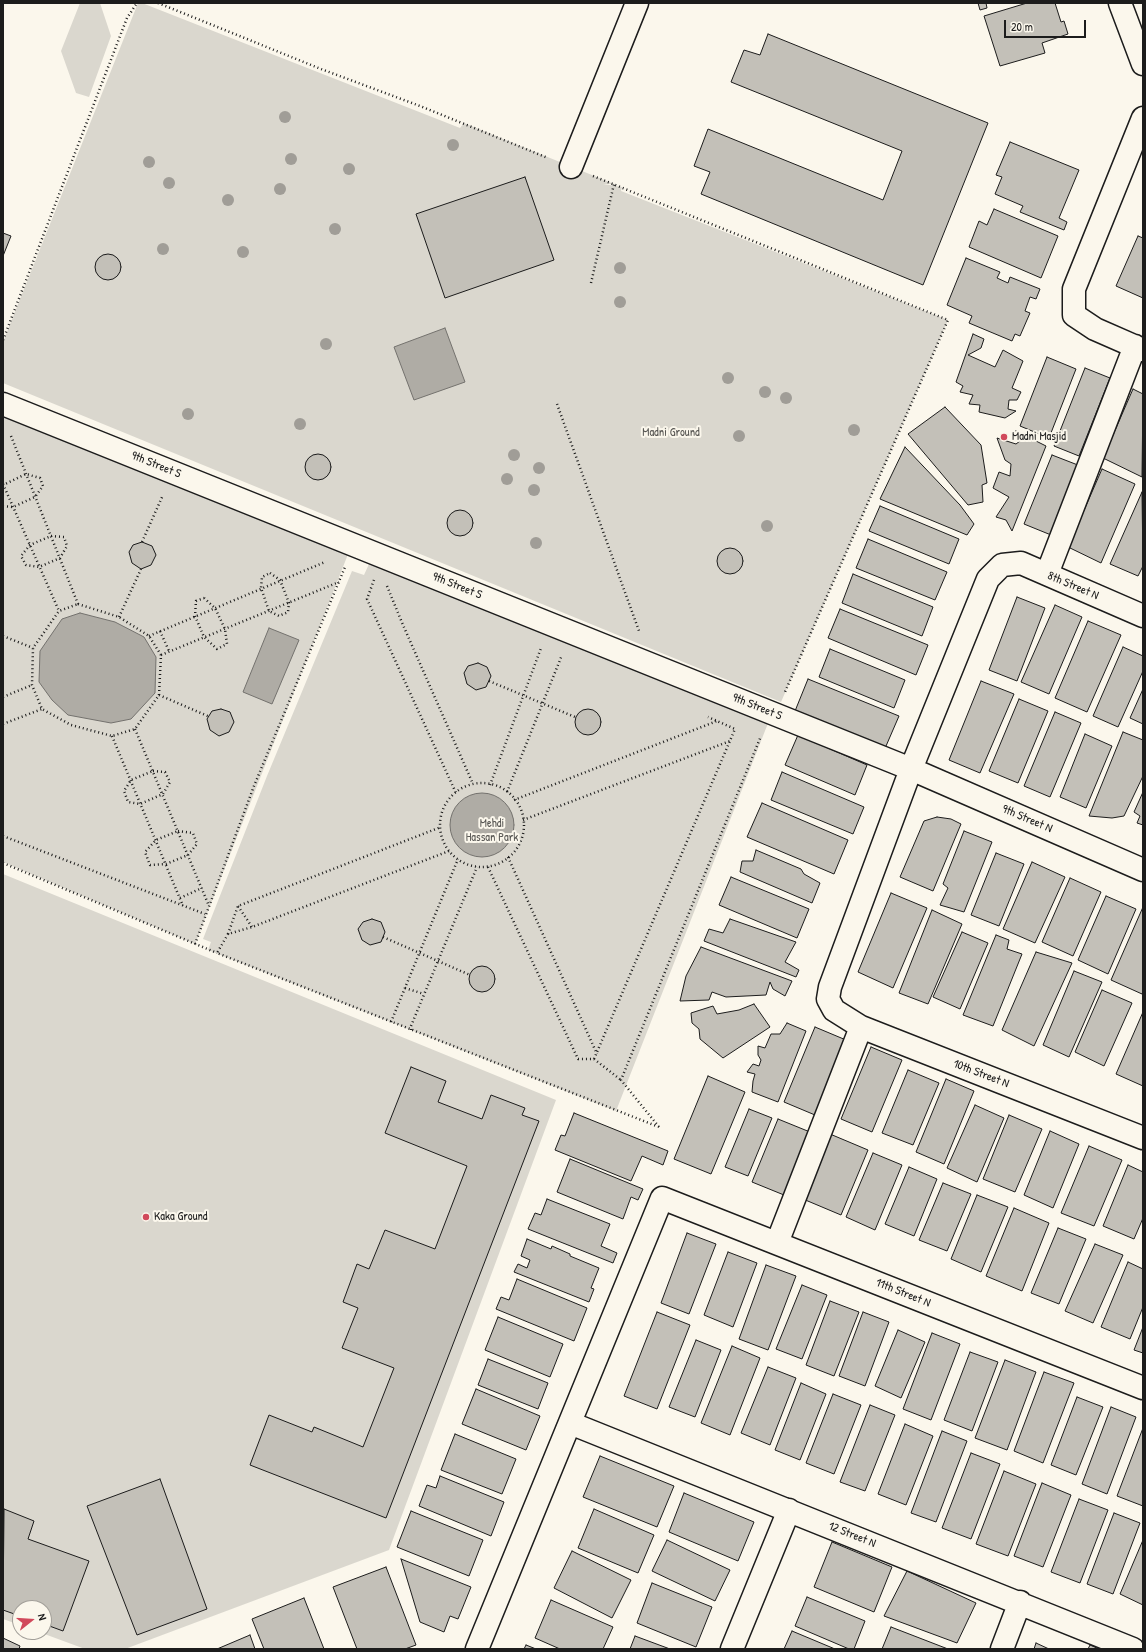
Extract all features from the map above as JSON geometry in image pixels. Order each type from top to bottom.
[{"type":"street","points":[[570,167],[637,3]]},
{"type":"street","points":[[1120,3],[1143,64]]},
{"type":"street","points":[[1047,574],[1139,348],[1095,329],[1074,315],[1074,289],[1143,118]]},
{"type":"street","name":"9th Street S","points":[[3,404],[911,769]]},
{"type":"street","name":"8th Street N","points":[[911,769],[988,579],[1002,565],[1021,563],[1143,616]]},
{"type":"street","name":"9th Street N","points":[[911,769],[1143,870]]},
{"type":"street","name":"10th Street N","points":[[911,769],[832,979],[828,999],[834,1010],[861,1027],[1143,1138]]},
{"type":"street","points":[[777,1243],[861,1027]]},
{"type":"street","name":"11th Street N","points":[[570,1423],[662,1198],[1143,1388]]},
{"type":"street","points":[[477,1649],[570,1423]]},
{"type":"street","name":"12 Street N","points":[[570,1423],[1020,1602],[1134,1649]]},
{"type":"street","points":[[732,1649],[789,1510]]},
{"type":"street","points":[[1002,1649],[1020,1602]]},
{"type":"path","points":[[3,340],[127,18],[137,3]]},
{"type":"path","points":[[591,283],[614,184]]},
{"type":"path","points":[[784,695],[948,320]]},
{"type":"path","points":[[557,404],[644,645],[639,660]]},
{"type":"path","points":[[17,434],[9,431],[78,604]]},
{"type":"path","points":[[3,506],[13,507],[36,497],[44,486],[40,478],[26,474],[3,485],[13,507],[30,545],[58,611]]},
{"type":"path","points":[[142,542],[164,493]]},
{"type":"path","points":[[51,536],[64,537],[67,546],[60,558],[39,567],[26,565],[21,556],[30,545],[51,536]]},
{"type":"path","points":[[149,636],[331,559]]},
{"type":"path","points":[[194,944],[254,786],[339,582],[345,566],[340,564]]},
{"type":"path","points":[[119,617],[141,568]]},
{"type":"path","points":[[270,574],[280,580],[289,602],[288,612],[279,616],[269,611],[261,588],[262,577],[266,575],[270,574]]},
{"type":"path","points":[[374,580],[367,599],[456,793]]},
{"type":"path","points":[[161,655],[339,582]]},
{"type":"path","points":[[387,586],[473,784]]},
{"type":"path","points":[[204,598],[215,608],[225,628],[227,644],[216,649],[204,637],[195,616],[196,601],[204,598]]},
{"type":"path","points":[[78,604],[119,617],[149,636],[161,655],[159,695],[135,729],[112,736],[70,725],[42,709],[32,685],[33,648],[58,611],[78,604]]},
{"type":"path","points":[[160,631],[169,651]]},
{"type":"path","points":[[3,636],[33,648]]},
{"type":"path","points":[[490,785],[541,648]]},
{"type":"path","points":[[507,792],[562,655],[557,654]]},
{"type":"path","points":[[489,681],[575,717]]},
{"type":"path","points":[[3,697],[32,685]]},
{"type":"path","points":[[159,695],[210,717]]},
{"type":"path","points":[[3,724],[42,709]]},
{"type":"path","points":[[594,1059],[735,729],[704,715]]},
{"type":"path","points":[[514,800],[718,721]]},
{"type":"path","points":[[621,1080],[764,728]]},
{"type":"path","points":[[135,729],[202,888],[208,906]]},
{"type":"path","points":[[112,736],[183,906]]},
{"type":"path","points":[[523,820],[730,740]]},
{"type":"path","points":[[153,771],[165,772],[170,782],[163,794],[140,804],[128,802],[124,791],[131,780],[153,771]]},
{"type":"path","points":[[473,784],[490,785],[496,786],[507,792],[514,800],[518,805],[523,820],[521,839],[515,851],[508,858],[499,864],[488,867],[477,866],[467,864],[458,859],[449,851],[443,840],[441,827],[442,813],[446,804],[456,793],[473,784]]},
{"type":"path","points":[[217,953],[228,934],[238,906],[441,827]]},
{"type":"path","points":[[178,830],[193,833],[197,844],[188,855],[166,864],[150,865],[145,852],[156,840],[178,830]]},
{"type":"path","points":[[3,836],[206,914]]},
{"type":"path","points":[[228,934],[449,851]]},
{"type":"path","points":[[508,858],[597,1054]]},
{"type":"path","points":[[391,1022],[458,859]]},
{"type":"path","points":[[3,863],[194,944],[659,1127],[621,1080],[594,1059],[578,1059],[488,867]]},
{"type":"path","points":[[412,1030],[411,1026],[477,866]]},
{"type":"path","points":[[180,898],[202,888]]},
{"type":"path","points":[[238,906],[252,926]]},
{"type":"path","points":[[383,937],[470,975]]},
{"type":"path","points":[[405,988],[424,994]]},
{"type":"green space","points":[[80,3],[100,3],[111,36],[89,97],[76,93],[61,51]]},
{"type":"green space","name":"Madni Ground","points":[[138,3],[142,3],[460,128],[464,123],[614,184],[603,184],[622,187],[621,191],[948,320],[781,702],[3,383],[3,342]]},
{"type":"green space","points":[[3,398],[352,544],[195,944],[3,862]]},
{"type":"green space","name":"Mehdi Hassan Park","points":[[374,553],[772,713],[616,1111],[208,950],[211,942],[203,939],[267,776],[352,571],[364,575]]},
{"type":"green space","points":[[3,874],[556,1100],[389,1550],[125,1649],[85,1649],[52,1637],[52,1600],[12,1600],[12,1622],[3,1619]]},
{"type":"shaded area","points":[[445,328],[465,382],[414,400],[394,347]]},
{"type":"shaded area","points":[[80,613],[115,622],[144,637],[156,657],[155,693],[131,719],[111,723],[68,715],[52,700],[39,682],[40,651],[62,619]]},
{"type":"shaded area","points":[[269,628],[299,640],[272,704],[243,692]]},
{"type":"shaded area","points":[[482,793],[500,799],[508,807],[514,825],[508,843],[500,851],[482,857],[464,851],[456,843],[450,825],[456,807],[464,799]]},
{"type":"building","points":[[978,3],[986,3],[987,8],[980,10]]},
{"type":"building","points":[[1027,3],[1055,3],[1061,22],[1064,21],[1068,34],[1042,43],[1045,53],[1000,66],[984,16]]},
{"type":"building","points":[[768,34],[988,123],[923,285],[701,194],[710,172],[694,166],[708,129],[883,200],[902,151],[731,82],[744,50],[760,55]]},
{"type":"building","points":[[1010,142],[1079,170],[1059,218],[1067,222],[1064,230],[1020,212],[1023,206],[995,194],[1002,177],[996,175]]},
{"type":"building","points":[[525,177],[554,260],[445,298],[416,214]]},
{"type":"building","points":[[994,209],[1058,236],[1041,278],[969,247],[979,221],[987,225]]},
{"type":"building","points":[[3,233],[11,236],[3,256]]},
{"type":"building","points":[[1138,236],[1143,238],[1143,298],[1116,286]]},
{"type":"building","points":[[108,254],[117,258],[121,267],[117,276],[108,280],[99,276],[95,267],[99,258]]},
{"type":"building","points":[[966,258],[1000,272],[997,278],[1008,283],[1010,277],[1040,289],[1036,299],[1030,297],[1025,311],[1030,313],[1020,336],[1015,334],[1012,341],[969,323],[972,316],[947,305]]},
{"type":"building","points":[[973,334],[984,339],[981,348],[968,355],[995,367],[1003,350],[1023,361],[1012,388],[1021,392],[1017,400],[1009,400],[1008,409],[1016,411],[1005,418],[979,412],[980,405],[969,404],[973,395],[960,392],[963,386],[956,382]]},
{"type":"building","points":[[1047,357],[1076,369],[1049,438],[1020,426]]},
{"type":"building","points":[[1085,368],[1110,378],[1079,456],[1054,446]]},
{"type":"building","points":[[1133,389],[1143,394],[1142,477],[1103,458]]},
{"type":"building","points":[[945,407],[981,445],[987,483],[982,485],[983,502],[968,505],[908,434]]},
{"type":"building","points":[[1016,431],[1046,446],[1012,531],[1006,520],[996,517],[1009,497],[993,488],[999,472],[1010,476],[1011,464],[1005,460],[997,438],[1016,444],[1020,441]]},
{"type":"building","points":[[905,447],[960,505],[974,524],[967,535],[880,499]]},
{"type":"building","points":[[318,454],[327,458],[331,467],[327,476],[318,480],[309,476],[305,467],[309,458]]},
{"type":"building","points":[[1052,455],[1083,467],[1056,537],[1024,524]]},
{"type":"building","points":[[1102,469],[1135,484],[1101,563],[1068,547]]},
{"type":"building","points":[[1142,492],[1143,566],[1138,576],[1110,564]]},
{"type":"building","points":[[880,506],[959,539],[949,564],[869,531]]},
{"type":"building","points":[[460,510],[469,514],[473,523],[469,532],[460,536],[451,532],[447,523],[451,514]]},
{"type":"building","points":[[868,539],[947,572],[935,600],[856,568]]},
{"type":"building","points":[[142,542],[152,546],[156,555],[151,565],[141,569],[132,563],[129,552],[133,545]]},
{"type":"building","points":[[730,548],[739,552],[743,561],[739,570],[730,574],[721,570],[717,561],[721,552]]},
{"type":"building","points":[[853,574],[933,607],[922,636],[842,603]]},
{"type":"building","points":[[1017,597],[1045,608],[1017,681],[989,670]]},
{"type":"building","points":[[1055,605],[1082,617],[1049,694],[1021,682]]},
{"type":"building","points":[[840,609],[928,645],[916,675],[828,638]]},
{"type":"building","points":[[1088,621],[1121,635],[1087,712],[1055,698]]},
{"type":"building","points":[[1123,647],[1143,656],[1143,671],[1118,727],[1093,716]]},
{"type":"building","points":[[830,649],[905,680],[894,708],[819,677]]},
{"type":"building","points":[[478,663],[487,667],[491,676],[486,687],[476,690],[467,684],[464,673],[468,666]]},
{"type":"building","points":[[808,679],[899,716],[883,753],[793,716]]},
{"type":"building","points":[[981,681],[1014,694],[980,773],[949,760]]},
{"type":"building","points":[[1143,689],[1143,724],[1130,718]]},
{"type":"building","points":[[1019,699],[1048,711],[1018,783],[989,771]]},
{"type":"building","points":[[221,709],[230,712],[234,722],[229,732],[219,736],[210,730],[207,719],[212,711]]},
{"type":"building","points":[[588,709],[597,713],[601,722],[597,731],[588,735],[579,731],[575,722],[579,713]]},
{"type":"building","points":[[1055,712],[1081,723],[1050,797],[1024,786]]},
{"type":"building","points":[[1123,732],[1143,740],[1143,776],[1124,816],[1112,818],[1089,816]]},
{"type":"building","points":[[1085,734],[1112,746],[1086,808],[1060,797]]},
{"type":"building","points":[[798,735],[867,765],[855,795],[785,765]]},
{"type":"building","points":[[782,772],[864,807],[853,834],[771,800]]},
{"type":"building","points":[[1143,792],[1143,825],[1137,823],[1140,816],[1134,812]]},
{"type":"building","points":[[762,803],[848,840],[834,874],[747,837]]},
{"type":"building","points":[[937,817],[951,819],[961,824],[933,891],[900,877],[924,821]]},
{"type":"building","points":[[964,831],[992,842],[964,912],[940,905],[948,888],[943,884]]},
{"type":"building","points":[[756,850],[801,869],[804,874],[820,883],[812,903],[740,872],[742,861],[753,861]]},
{"type":"building","points":[[996,853],[1024,864],[999,926],[971,915]]},
{"type":"building","points":[[1032,862],[1065,877],[1035,943],[1003,929]]},
{"type":"building","points":[[731,877],[809,909],[797,938],[719,905]]},
{"type":"building","points":[[1070,878],[1101,892],[1073,956],[1042,942]]},
{"type":"building","points":[[891,893],[927,908],[893,988],[858,972]]},
{"type":"building","points":[[1106,896],[1136,909],[1108,974],[1078,960]]},
{"type":"building","points":[[1143,907],[1143,991],[1142,994],[1111,980]]},
{"type":"building","points":[[932,910],[962,924],[928,1004],[899,993]]},
{"type":"building","points":[[372,919],[381,922],[385,932],[381,942],[370,945],[362,940],[358,929],[363,922]]},
{"type":"building","points":[[730,919],[796,942],[785,962],[799,970],[796,977],[704,941],[709,929],[723,933]]},
{"type":"building","points":[[962,932],[988,943],[960,1009],[933,997]]},
{"type":"building","points":[[996,935],[1009,940],[1007,949],[1022,954],[993,1026],[963,1015]]},
{"type":"building","points":[[701,947],[792,981],[785,996],[773,989],[770,982],[766,995],[726,997],[712,992],[709,1000],[680,1001],[686,976]]},
{"type":"building","points":[[1036,952],[1072,963],[1034,1046],[1002,1030]]},
{"type":"building","points":[[482,966],[491,970],[495,979],[491,988],[482,992],[473,988],[469,979],[473,970]]},
{"type":"building","points":[[1074,971],[1102,982],[1069,1057],[1043,1045]]},
{"type":"building","points":[[1102,990],[1132,1003],[1104,1066],[1075,1052]]},
{"type":"building","points":[[754,1004],[770,1027],[723,1058],[700,1039],[699,1029],[692,1023],[691,1013],[713,1006],[717,1014],[739,1010]]},
{"type":"building","points":[[1143,1012],[1143,1086],[1116,1074]]},
{"type":"building","points":[[787,1023],[806,1031],[778,1102],[752,1092],[755,1074],[747,1072],[753,1064],[759,1066],[761,1060],[758,1055],[758,1046],[765,1048],[771,1034],[780,1034]]},
{"type":"building","points":[[815,1027],[846,1040],[815,1115],[784,1102]]},
{"type":"building","points":[[871,1047],[902,1060],[872,1132],[841,1119]]},
{"type":"building","points":[[411,1067],[446,1081],[438,1102],[482,1119],[491,1095],[525,1108],[522,1115],[539,1121],[386,1518],[250,1465],[269,1415],[312,1432],[314,1427],[363,1447],[394,1368],[342,1348],[358,1308],[343,1302],[357,1264],[369,1269],[385,1230],[435,1249],[467,1166],[385,1133]]},
{"type":"building","points":[[908,1070],[939,1083],[913,1145],[882,1133]]},
{"type":"building","points":[[708,1076],[745,1092],[711,1174],[674,1159]]},
{"type":"building","points":[[946,1079],[974,1091],[944,1164],[916,1152]]},
{"type":"building","points":[[975,1105],[1004,1118],[977,1182],[947,1168]]},
{"type":"building","points":[[749,1109],[772,1118],[748,1176],[725,1167]]},
{"type":"building","points":[[574,1113],[668,1151],[663,1165],[642,1156],[631,1181],[555,1150],[561,1135],[565,1136]]},
{"type":"building","points":[[1009,1115],[1042,1129],[1015,1192],[983,1179]]},
{"type":"building","points":[[778,1119],[810,1132],[784,1195],[752,1182]]},
{"type":"building","points":[[1050,1131],[1079,1144],[1053,1208],[1024,1195]]},
{"type":"building","points":[[830,1134],[868,1150],[841,1215],[803,1199]]},
{"type":"building","points":[[1089,1146],[1122,1160],[1094,1226],[1061,1213]]},
{"type":"building","points":[[873,1153],[902,1165],[875,1230],[846,1217]]},
{"type":"building","points":[[570,1159],[643,1189],[638,1200],[631,1197],[623,1219],[557,1192]]},
{"type":"building","points":[[1128,1165],[1143,1172],[1143,1218],[1134,1239],[1103,1226]]},
{"type":"building","points":[[909,1167],[937,1179],[914,1236],[885,1224]]},
{"type":"building","points":[[943,1183],[971,1194],[947,1251],[919,1240]]},
{"type":"building","points":[[977,1195],[1008,1207],[981,1272],[951,1259]]},
{"type":"building","points":[[547,1199],[610,1224],[601,1246],[617,1253],[613,1263],[528,1229],[535,1213],[541,1215]]},
{"type":"building","points":[[1014,1208],[1049,1223],[1022,1291],[986,1276]]},
{"type":"building","points":[[1058,1228],[1086,1239],[1059,1304],[1031,1293]]},
{"type":"building","points":[[687,1233],[716,1244],[689,1314],[661,1303]]},
{"type":"building","points":[[527,1239],[551,1249],[552,1246],[570,1254],[570,1256],[599,1268],[591,1288],[594,1289],[589,1302],[514,1272],[518,1264],[527,1268],[530,1260],[521,1256]]},
{"type":"building","points":[[1095,1244],[1123,1255],[1093,1323],[1065,1311]]},
{"type":"building","points":[[728,1252],[757,1263],[733,1327],[704,1315]]},
{"type":"building","points":[[1128,1262],[1143,1269],[1143,1307],[1130,1339],[1101,1327]]},
{"type":"building","points":[[766,1265],[796,1276],[768,1350],[739,1339]]},
{"type":"building","points":[[517,1279],[587,1308],[574,1341],[496,1309],[501,1297],[509,1300]]},
{"type":"building","points":[[802,1285],[827,1295],[802,1359],[776,1349]]},
{"type":"building","points":[[830,1301],[859,1312],[834,1376],[806,1365]]},
{"type":"building","points":[[657,1312],[690,1325],[657,1409],[624,1396]]},
{"type":"building","points":[[863,1312],[889,1322],[865,1386],[839,1376]]},
{"type":"building","points":[[498,1317],[563,1344],[550,1377],[485,1350]]},
{"type":"building","points":[[1143,1327],[1143,1353],[1134,1350]]},
{"type":"building","points":[[898,1330],[925,1342],[901,1398],[875,1386]]},
{"type":"building","points":[[932,1333],[960,1344],[931,1420],[903,1409]]},
{"type":"building","points":[[696,1340],[721,1350],[695,1417],[669,1407]]},
{"type":"building","points":[[732,1346],[760,1358],[730,1435],[701,1423]]},
{"type":"building","points":[[970,1352],[998,1362],[972,1431],[944,1420]]},
{"type":"building","points":[[488,1359],[548,1383],[538,1409],[478,1385]]},
{"type":"building","points":[[1005,1360],[1036,1372],[1007,1450],[975,1438]]},
{"type":"building","points":[[768,1367],[796,1378],[770,1445],[741,1433]]},
{"type":"building","points":[[1044,1372],[1074,1383],[1043,1463],[1014,1451]]},
{"type":"building","points":[[801,1383],[826,1394],[800,1460],[775,1450]]},
{"type":"building","points":[[476,1389],[540,1416],[526,1450],[462,1424]]},
{"type":"building","points":[[833,1394],[861,1405],[834,1474],[806,1463]]},
{"type":"building","points":[[1077,1397],[1103,1407],[1076,1475],[1051,1465]]},
{"type":"building","points":[[870,1405],[895,1415],[865,1491],[840,1482]]},
{"type":"building","points":[[1111,1407],[1136,1417],[1107,1494],[1082,1484]]},
{"type":"building","points":[[905,1424],[933,1436],[906,1505],[878,1494]]},
{"type":"building","points":[[1143,1428],[1143,1506],[1117,1496]]},
{"type":"building","points":[[942,1431],[967,1441],[936,1522],[911,1513]]},
{"type":"building","points":[[455,1434],[516,1459],[502,1494],[441,1470]]},
{"type":"building","points":[[971,1453],[1000,1464],[971,1539],[942,1528]]},
{"type":"building","points":[[600,1456],[674,1486],[657,1527],[583,1497]]},
{"type":"building","points":[[1004,1471],[1036,1484],[1008,1556],[976,1544]]},
{"type":"building","points":[[440,1476],[504,1502],[491,1536],[419,1506],[427,1485],[436,1488]]},
{"type":"building","points":[[160,1479],[207,1609],[137,1635],[87,1506]]},
{"type":"building","points":[[1042,1483],[1071,1495],[1043,1567],[1014,1556]]},
{"type":"building","points":[[684,1493],[754,1522],[738,1561],[669,1532]]},
{"type":"building","points":[[1079,1499],[1108,1510],[1080,1583],[1051,1572]]},
{"type":"building","points":[[4,1509],[34,1521],[28,1539],[89,1561],[63,1631],[52,1627],[52,1600],[12,1600],[12,1613],[3,1610]]},
{"type":"building","points":[[594,1509],[654,1535],[638,1573],[578,1548]]},
{"type":"building","points":[[411,1511],[483,1540],[469,1576],[397,1547]]},
{"type":"building","points":[[1114,1513],[1140,1523],[1113,1594],[1087,1584]]},
{"type":"building","points":[[667,1540],[730,1570],[715,1601],[652,1571]]},
{"type":"building","points":[[1143,1540],[1143,1605],[1120,1594]]},
{"type":"building","points":[[832,1542],[892,1567],[874,1612],[814,1587]]},
{"type":"building","points":[[572,1551],[631,1580],[612,1618],[554,1588]]},
{"type":"building","points":[[401,1559],[471,1587],[458,1619],[450,1616],[444,1632],[420,1622]]},
{"type":"building","points":[[386,1567],[416,1645],[405,1649],[357,1649],[333,1587]]},
{"type":"building","points":[[907,1571],[976,1603],[957,1643],[884,1616]]},
{"type":"building","points":[[652,1583],[712,1607],[696,1647],[637,1623]]},
{"type":"building","points":[[807,1597],[865,1621],[854,1649],[849,1649],[795,1626]]},
{"type":"building","points":[[304,1598],[324,1649],[264,1649],[252,1619]]},
{"type":"building","points":[[551,1600],[613,1627],[603,1649],[560,1649],[535,1638]]},
{"type":"building","points":[[891,1627],[948,1649],[882,1649]]},
{"type":"building","points":[[792,1631],[835,1649],[784,1649]]},
{"type":"building","points":[[250,1635],[255,1649],[217,1649]]},
{"type":"building","points":[[635,1636],[670,1649],[630,1649]]},
{"type":"building","points":[[3,1638],[20,1646],[19,1649],[3,1649]]},
{"type":"building","points":[[1036,1643],[1049,1649],[1034,1649]]},
{"type":"building","points":[[526,1645],[536,1649],[524,1649]]},
{"type":"building","points":[[1090,1645],[1099,1649],[1088,1649]]},
{"type":"place","name":"Madni Masjid","points":[[1004,437]]},
{"type":"place","name":"Kaka Ground","points":[[146,1217]]}]
